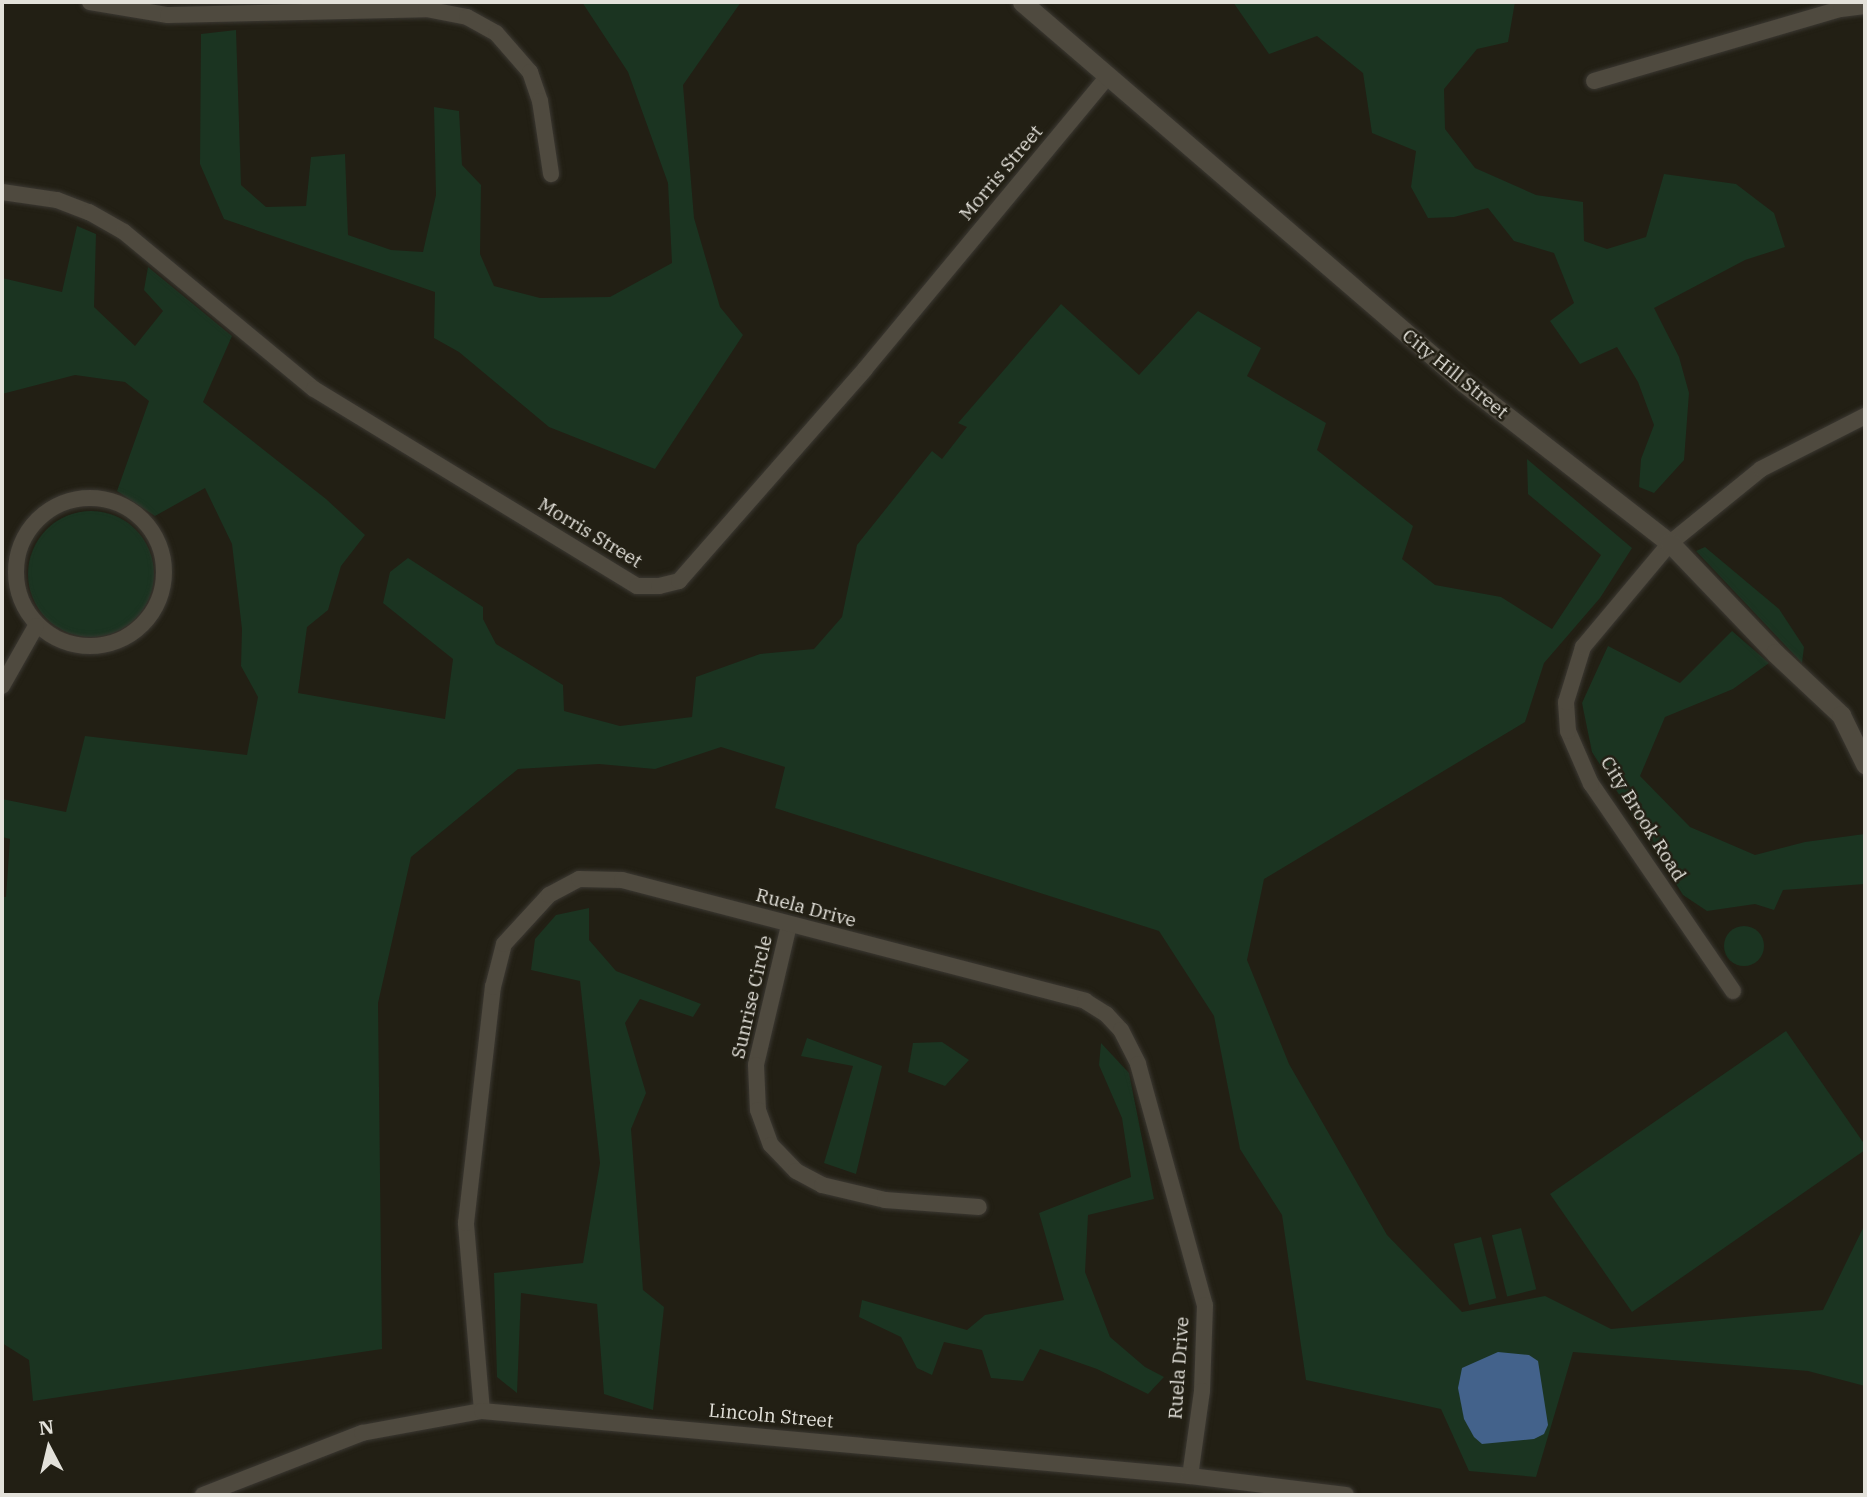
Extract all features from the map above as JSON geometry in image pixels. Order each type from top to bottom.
[{"type":"street","points":[[90,2],[168,15],[426,9],[467,17],[496,33],[530,72],[540,101],[551,174]]},
{"type":"street","name":"City Hill Street","points":[[1022,2],[1463,382],[1671,543],[1774,653],[1841,715],[1865,764]]},
{"type":"street","points":[[1594,81],[1841,9],[1865,6]]},
{"type":"street","name":"Morris Street","points":[[2,192],[57,200],[89,212],[124,232],[314,389],[637,586],[659,586],[679,580],[864,369],[1107,78]]},
{"type":"street","name":"City Brook Road","points":[[1733,991],[1591,784],[1568,731],[1566,702],[1583,647],[1671,543],[1760,469],[1865,416]]},
{"type":"street","points":[[86,498],[112,501],[146,522],[162,551],[165,565],[163,591],[147,621],[117,642],[79,646],[61,641],[36,626],[16,586],[18,551],[35,522],[59,506],[86,498]]},
{"type":"street","points":[[2,686],[36,626]]},
{"type":"street","name":"Ruela Drive","points":[[482,1411],[466,1223],[494,987],[504,944],[549,895],[579,879],[622,880],[1086,1001],[1106,1014],[1121,1030],[1138,1064],[1205,1305],[1202,1391],[1190,1476]]},
{"type":"street","name":"Sunrise Circle","points":[[789,925],[756,1065],[758,1110],[771,1145],[796,1171],[822,1185],[885,1199],[979,1207]]},
{"type":"street","name":"Lincoln Street","points":[[203,1495],[362,1433],[482,1411],[1190,1476],[1346,1495]]},
{"type":"green space","points":[[582,2],[741,2],[683,85],[694,218],[720,307],[743,335],[655,469],[549,427],[459,352],[434,338],[435,292],[224,219],[200,164],[201,34],[236,30],[241,185],[266,207],[306,206],[311,157],[345,154],[348,235],[391,250],[423,252],[436,195],[434,107],[459,111],[462,165],[481,185],[480,254],[494,286],[540,298],[610,297],[672,263],[668,183],[628,72]]},
{"type":"green space","points":[[1233,2],[1515,2],[1508,42],[1477,49],[1444,89],[1445,129],[1475,168],[1536,195],[1583,202],[1584,241],[1607,249],[1646,237],[1664,174],[1736,184],[1774,213],[1785,247],[1745,260],[1654,308],[1679,357],[1689,393],[1684,460],[1654,493],[1639,487],[1641,459],[1654,425],[1638,382],[1617,347],[1580,364],[1550,321],[1574,303],[1554,253],[1514,241],[1488,208],[1454,217],[1428,218],[1411,187],[1416,151],[1372,133],[1363,73],[1317,36],[1269,54]]},
{"type":"green space","points":[[77,226],[96,234],[94,307],[135,346],[163,311],[144,290],[148,267],[232,336],[203,402],[326,499],[365,535],[341,566],[328,610],[307,627],[298,693],[445,719],[453,659],[383,603],[390,572],[408,558],[483,607],[483,619],[496,644],[563,685],[564,711],[620,726],[692,717],[696,677],[760,654],[814,649],[842,617],[857,545],[932,451],[942,459],[967,427],[958,423],[1061,304],[1139,375],[1198,311],[1261,348],[1247,376],[1326,423],[1317,450],[1413,526],[1402,559],[1435,585],[1501,597],[1552,629],[1601,555],[1528,494],[1527,459],[1632,548],[1600,598],[1544,663],[1525,722],[1264,879],[1247,960],[1289,1064],[1387,1235],[1462,1312],[1545,1296],[1611,1329],[1823,1310],[1865,1224],[1865,1386],[1808,1371],[1573,1352],[1536,1477],[1469,1471],[1441,1409],[1306,1380],[1282,1215],[1240,1149],[1214,1016],[1159,931],[775,808],[785,767],[721,747],[655,769],[599,764],[518,769],[411,857],[378,1003],[382,1349],[33,1401],[29,1360],[2,1343],[2,897],[6,897],[10,839],[2,837],[2,799],[66,812],[85,736],[247,755],[258,697],[241,666],[242,629],[232,544],[205,488],[155,516],[117,491],[149,401],[125,382],[75,375],[2,394],[2,278],[62,292]]},
{"type":"green space","points":[[91,511],[115,516],[135,530],[149,550],[154,574],[149,598],[135,618],[115,632],[91,637],[67,632],[47,618],[33,598],[28,574],[33,550],[47,530],[67,516]]},
{"type":"green space","points":[[1705,547],[1779,609],[1804,647],[1802,663],[1696,551]]},
{"type":"green space","points":[[1732,631],[1769,663],[1733,689],[1665,717],[1640,776],[1690,827],[1755,855],[1805,842],[1865,834],[1865,884],[1783,890],[1774,910],[1755,904],[1707,911],[1683,895],[1592,752],[1582,703],[1608,646],[1680,683]]},
{"type":"green space","points":[[589,908],[589,940],[616,971],[701,1004],[693,1017],[640,999],[625,1023],[646,1093],[631,1129],[643,1290],[664,1307],[653,1410],[604,1394],[597,1304],[521,1293],[517,1393],[497,1377],[494,1273],[583,1263],[600,1163],[580,981],[531,970],[535,939],[556,915]]},
{"type":"green space","points":[[1744,926],[1758,932],[1764,946],[1758,960],[1744,966],[1730,960],[1724,946],[1730,932]]},
{"type":"green space","points":[[1786,1031],[1865,1145],[1865,1150],[1632,1312],[1550,1194]]},
{"type":"green space","points":[[807,1038],[882,1066],[856,1174],[824,1163],[853,1066],[801,1056]]},
{"type":"green space","points":[[942,1042],[969,1060],[945,1086],[908,1072],[913,1043]]},
{"type":"green space","points":[[1101,1043],[1129,1073],[1154,1199],[1088,1215],[1085,1272],[1110,1337],[1145,1367],[1164,1377],[1148,1394],[1097,1369],[1040,1349],[1023,1381],[991,1378],[982,1350],[944,1342],[932,1375],[917,1368],[901,1337],[859,1317],[862,1300],[967,1330],[985,1315],[1064,1300],[1039,1213],[1131,1177],[1122,1118],[1099,1065]]},
{"type":"green space","points":[[1521,1228],[1536,1289],[1507,1296],[1492,1235]]},
{"type":"green space","points":[[1481,1237],[1496,1298],[1469,1305],[1454,1244]]},
{"type":"water","points":[[1498,1352],[1529,1355],[1538,1361],[1548,1425],[1544,1434],[1534,1439],[1482,1444],[1474,1437],[1464,1419],[1458,1388],[1462,1368]]}]
